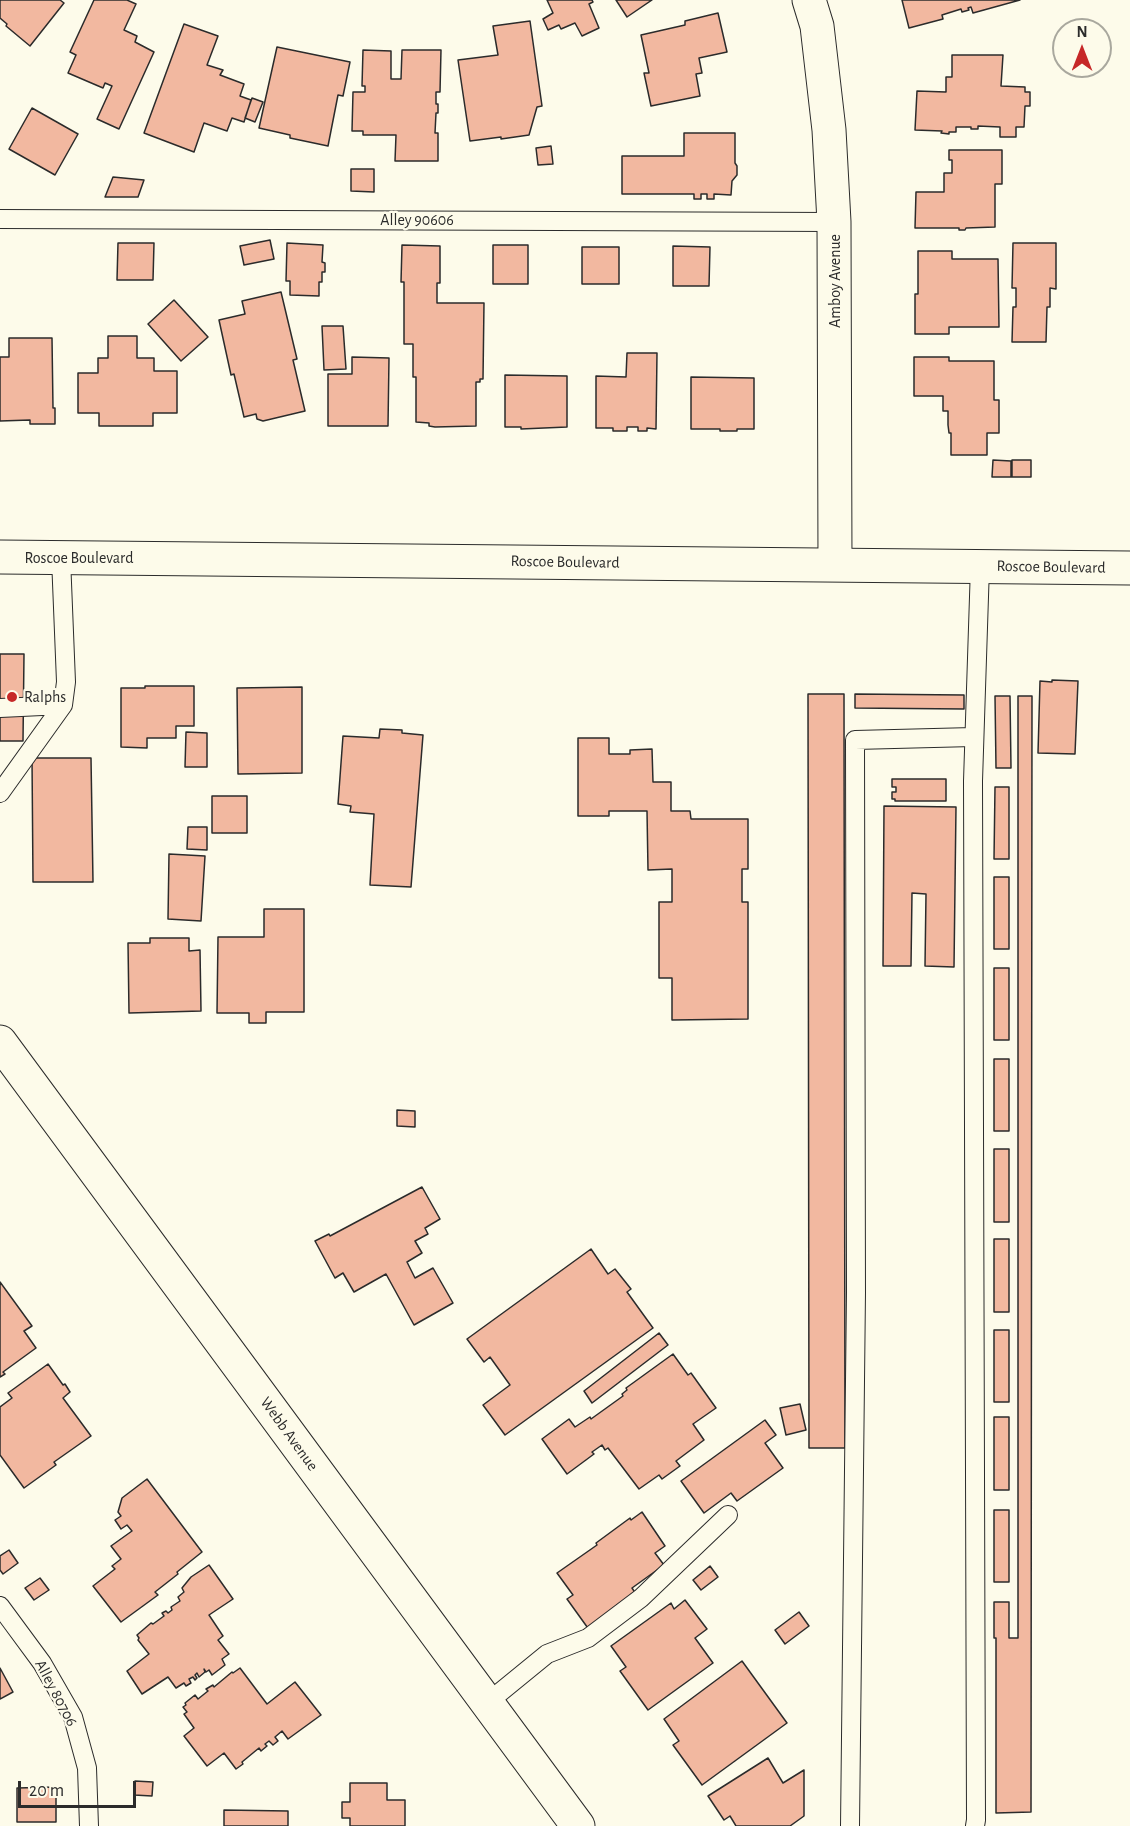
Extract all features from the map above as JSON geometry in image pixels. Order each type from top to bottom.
[{"type":"street","name":"Amboy Avenue","points":[[809,0],[817,27],[829,130],[834,222],[836,564]]},
{"type":"street","name":"Roscoe Boulevard","points":[[0,557],[1130,568]]},
{"type":"street","name":"Webb Avenue","points":[[0,1041],[578,1826]]},
{"type":"lane","name":"Alley 90606","points":[[0,219],[834,222]]},
{"type":"lane","points":[[0,793],[63,705],[66,682],[61,558]]},
{"type":"lane","points":[[975,1826],[974,737],[980,566]]},
{"type":"lane","points":[[0,708],[63,705]]},
{"type":"lane","points":[[850,1826],[856,1292],[855,740],[974,737]]},
{"type":"lane","points":[[487,1703],[547,1654],[588,1638],[640,1598],[728,1515]]},
{"type":"lane","name":"Alley 80706","points":[[0,1606],[42,1663],[73,1717],[87,1768],[89,1826]]},
{"type":"building","points":[[0,0],[60,0],[64,3],[30,46],[0,18]]},
{"type":"building","points":[[94,0],[127,0],[136,4],[124,30],[137,36],[135,42],[154,52],[119,129],[97,119],[112,86],[105,83],[103,88],[68,73],[76,55],[70,52]]},
{"type":"building","points":[[547,0],[592,0],[593,2],[589,4],[599,28],[582,36],[575,23],[561,29],[559,25],[548,30],[543,19],[553,13]]},
{"type":"building","points":[[616,0],[652,0],[627,17]]},
{"type":"building","points":[[902,0],[1020,0],[973,13],[971,7],[962,12],[961,9],[942,15],[943,19],[909,28]]},
{"type":"building","points":[[718,13],[727,52],[699,58],[702,73],[696,74],[700,96],[651,106],[644,73],[649,73],[641,35],[685,25],[685,21]]},
{"type":"building","points":[[530,21],[542,106],[537,107],[529,135],[470,141],[458,60],[498,55],[493,26]]},
{"type":"building","points":[[184,24],[218,36],[207,65],[223,70],[220,75],[244,84],[240,96],[251,100],[244,122],[232,118],[227,131],[204,123],[194,152],[144,133]]},
{"type":"building","points":[[277,47],[350,62],[343,96],[338,95],[328,146],[290,138],[290,135],[259,128]]},
{"type":"building","points":[[363,50],[391,51],[391,79],[401,79],[402,50],[441,50],[440,92],[436,92],[438,113],[436,113],[435,133],[438,133],[438,161],[395,161],[396,135],[363,135],[363,131],[352,131],[353,92],[365,92],[365,86],[362,86]]},
{"type":"building","points":[[952,55],[1003,55],[1001,86],[1025,87],[1025,92],[1030,92],[1030,106],[1025,106],[1024,127],[1016,127],[1016,137],[1000,137],[1000,127],[978,126],[978,129],[971,129],[971,127],[956,127],[956,132],[949,132],[949,134],[941,133],[942,131],[915,130],[917,91],[946,92],[946,77],[952,77]]},
{"type":"building","points":[[252,98],[263,102],[255,122],[245,118]]},
{"type":"building","points":[[32,108],[78,134],[55,175],[9,149]]},
{"type":"building","points":[[684,133],[735,133],[737,175],[732,181],[731,195],[714,194],[714,199],[707,199],[707,194],[701,194],[701,199],[694,199],[694,194],[622,194],[622,156],[684,156]]},
{"type":"building","points":[[551,146],[553,164],[538,165],[536,148]]},
{"type":"building","points":[[949,150],[1002,150],[1002,184],[995,184],[995,227],[966,228],[965,230],[915,228],[916,192],[944,192],[944,173],[952,173]]},
{"type":"building","points":[[351,169],[374,169],[374,192],[351,191]]},
{"type":"building","points":[[113,177],[144,180],[138,197],[105,197]]},
{"type":"building","points":[[270,240],[274,259],[244,265],[240,246]]},
{"type":"building","points":[[118,243],[154,243],[153,280],[117,280]]},
{"type":"building","points":[[287,243],[323,245],[322,262],[325,263],[325,272],[322,272],[322,282],[319,282],[319,296],[290,295],[290,281],[286,281]]},
{"type":"building","points":[[1013,243],[1056,243],[1056,289],[1050,288],[1046,342],[1012,342],[1013,307],[1016,307],[1016,288],[1012,288]]},
{"type":"building","points":[[402,245],[440,246],[440,283],[437,283],[437,303],[484,303],[483,379],[476,382],[476,426],[435,427],[429,426],[429,423],[416,422],[413,344],[404,344]]},
{"type":"building","points":[[493,245],[528,245],[528,284],[493,284]]},
{"type":"building","points":[[673,246],[710,247],[709,286],[673,286]]},
{"type":"building","points":[[582,247],[619,247],[619,284],[582,284]]},
{"type":"building","points":[[918,251],[952,251],[952,259],[998,259],[999,327],[949,327],[949,334],[915,334]]},
{"type":"building","points":[[281,292],[297,359],[293,360],[305,411],[263,421],[257,419],[256,414],[244,417],[234,374],[231,375],[219,320],[245,314],[242,301]]},
{"type":"building","points":[[174,300],[208,337],[181,361],[148,324]]},
{"type":"building","points":[[322,326],[343,326],[346,369],[324,370]]},
{"type":"building","points":[[108,336],[137,336],[137,358],[154,358],[154,371],[177,371],[177,413],[153,413],[153,426],[99,426],[99,413],[78,413],[78,373],[98,373],[98,358],[108,358]]},
{"type":"building","points":[[9,338],[52,338],[55,424],[30,424],[30,420],[0,421],[0,357],[9,357]]},
{"type":"building","points":[[627,353],[657,353],[656,429],[647,428],[647,431],[638,431],[638,427],[627,427],[627,431],[613,431],[613,428],[596,428],[596,376],[626,377]]},
{"type":"building","points":[[352,357],[389,358],[388,426],[328,426],[328,374],[352,374]]},
{"type":"building","points":[[914,357],[949,357],[949,361],[994,361],[994,400],[999,400],[999,433],[987,433],[987,455],[951,455],[951,433],[949,433],[948,411],[943,411],[943,396],[914,396]]},
{"type":"building","points":[[505,375],[567,376],[567,427],[521,429],[521,427],[505,427]]},
{"type":"building","points":[[691,377],[754,378],[754,429],[720,431],[720,429],[691,429]]},
{"type":"building","points":[[993,460],[1011,461],[1011,477],[992,477]]},
{"type":"building","points":[[1012,460],[1031,460],[1031,477],[1012,477]]},
{"type":"building","name":"Ralphs","points":[[0,654],[24,654],[23,741],[0,741]]},
{"type":"building","points":[[1052,680],[1078,681],[1075,754],[1038,753],[1040,681],[1052,682]]},
{"type":"building","points":[[145,686],[194,686],[194,726],[176,726],[176,738],[147,738],[147,748],[121,747],[121,688],[145,688]]},
{"type":"building","points":[[302,687],[302,773],[238,774],[237,688]]},
{"type":"building","points":[[808,694],[844,694],[845,1448],[809,1448]]},
{"type":"building","points":[[855,694],[964,695],[964,709],[855,708]]},
{"type":"building","points":[[995,696],[1010,696],[1011,768],[996,768]]},
{"type":"building","points":[[1018,696],[1032,696],[1031,1812],[996,1813],[994,1602],[1009,1602],[1009,1638],[1018,1638]]},
{"type":"building","points":[[380,729],[402,730],[402,733],[423,735],[411,887],[370,885],[374,814],[350,812],[351,806],[338,804],[343,736],[379,738]]},
{"type":"building","points":[[186,732],[207,733],[207,767],[185,767]]},
{"type":"building","points":[[578,738],[609,738],[609,754],[630,754],[630,750],[652,749],[653,782],[671,782],[671,811],[690,811],[691,819],[748,819],[748,869],[742,869],[742,902],[748,902],[748,1019],[672,1020],[672,978],[659,978],[659,902],[672,902],[672,869],[648,870],[647,811],[609,811],[609,816],[578,816]]},
{"type":"building","points":[[32,758],[91,758],[93,882],[33,882]]},
{"type":"building","points":[[892,779],[946,779],[946,801],[895,801],[892,799],[892,792],[896,792],[896,787],[892,787]]},
{"type":"building","points":[[995,787],[1009,787],[1009,859],[994,859]]},
{"type":"building","points":[[212,796],[247,796],[247,833],[212,833]]},
{"type":"building","points":[[884,806],[956,807],[954,967],[925,966],[926,894],[912,893],[911,966],[883,966]]},
{"type":"building","points":[[188,827],[207,827],[207,850],[187,849]]},
{"type":"building","points":[[169,854],[205,856],[201,921],[168,919]]},
{"type":"building","points":[[994,877],[1009,877],[1009,949],[994,949]]},
{"type":"building","points":[[264,909],[304,909],[304,1012],[266,1012],[266,1023],[249,1023],[249,1013],[217,1013],[218,937],[264,937]]},
{"type":"building","points":[[150,938],[189,938],[189,951],[200,950],[201,1011],[129,1013],[128,943],[150,943]]},
{"type":"building","points":[[994,968],[1009,968],[1009,1040],[994,1040]]},
{"type":"building","points":[[994,1059],[1009,1059],[1009,1131],[994,1131]]},
{"type":"building","points":[[397,1110],[415,1111],[415,1127],[397,1126]]},
{"type":"building","points":[[994,1149],[1009,1149],[1009,1222],[994,1222]]},
{"type":"building","points":[[422,1187],[440,1219],[425,1228],[428,1234],[415,1241],[422,1253],[407,1262],[415,1278],[433,1268],[453,1303],[414,1325],[386,1274],[354,1292],[343,1273],[335,1278],[315,1241],[329,1234],[330,1236]]},
{"type":"building","points":[[994,1239],[1009,1239],[1009,1312],[994,1312]]},
{"type":"building","points":[[591,1249],[608,1274],[615,1269],[631,1289],[627,1292],[653,1328],[505,1435],[483,1405],[510,1385],[490,1357],[484,1362],[467,1339]]},
{"type":"building","points":[[0,1282],[32,1326],[24,1331],[36,1348],[3,1372],[5,1374],[0,1377]]},
{"type":"building","points":[[994,1330],[1009,1330],[1009,1402],[994,1402]]},
{"type":"building","points":[[659,1333],[668,1345],[592,1403],[584,1391]]},
{"type":"building","points":[[673,1354],[688,1375],[691,1373],[716,1408],[693,1424],[704,1440],[676,1461],[680,1466],[662,1479],[659,1475],[639,1489],[608,1448],[605,1450],[602,1445],[592,1452],[594,1454],[567,1474],[542,1439],[569,1419],[575,1427],[590,1417],[591,1419],[623,1396],[626,1388]]},
{"type":"building","points":[[48,1364],[70,1392],[63,1398],[91,1436],[54,1462],[56,1465],[24,1488],[0,1455],[0,1407],[12,1398],[8,1393]]},
{"type":"building","points":[[800,1404],[806,1430],[786,1435],[780,1408]]},
{"type":"building","points":[[994,1417],[1009,1417],[1009,1490],[994,1490]]},
{"type":"building","points":[[765,1420],[776,1435],[765,1443],[783,1468],[737,1501],[731,1493],[704,1513],[681,1481]]},
{"type":"building","points":[[147,1479],[202,1552],[155,1592],[158,1595],[121,1622],[93,1586],[115,1569],[112,1566],[121,1559],[111,1546],[132,1531],[127,1525],[121,1529],[115,1520],[121,1516],[118,1512],[122,1498]]},
{"type":"building","points":[[994,1510],[1009,1510],[1009,1582],[994,1582]]},
{"type":"building","points":[[642,1512],[665,1546],[655,1553],[664,1565],[632,1588],[638,1597],[590,1631],[567,1599],[573,1595],[557,1573],[630,1518],[631,1520]]},
{"type":"building","points":[[9,1550],[18,1563],[3,1574],[0,1570],[0,1556]]},
{"type":"building","points":[[209,1565],[233,1599],[209,1615],[223,1636],[218,1640],[229,1654],[222,1659],[225,1665],[212,1675],[209,1670],[206,1672],[204,1669],[205,1672],[199,1677],[197,1673],[195,1675],[197,1678],[195,1680],[193,1677],[189,1679],[191,1683],[186,1686],[184,1683],[176,1688],[168,1677],[142,1694],[127,1671],[149,1654],[138,1640],[137,1635],[164,1616],[162,1613],[172,1610],[171,1607],[180,1601],[178,1597],[184,1592],[182,1588],[191,1577]]},
{"type":"building","points":[[710,1566],[718,1577],[701,1590],[693,1580]]},
{"type":"building","points":[[40,1578],[49,1590],[34,1600],[25,1588]]},
{"type":"building","points":[[685,1600],[707,1629],[695,1638],[713,1663],[648,1710],[620,1671],[626,1667],[611,1646],[671,1603],[674,1609]]},
{"type":"building","points":[[799,1612],[809,1626],[785,1644],[775,1630]]},
{"type":"building","points":[[742,1661],[787,1723],[702,1785],[673,1745],[679,1741],[664,1719]]},
{"type":"building","points":[[0,1668],[13,1692],[0,1699]]},
{"type":"building","points":[[240,1668],[267,1704],[295,1682],[321,1715],[288,1739],[282,1731],[275,1737],[278,1741],[273,1745],[269,1741],[265,1744],[267,1746],[261,1751],[259,1748],[236,1769],[224,1753],[207,1766],[184,1736],[194,1728],[184,1714],[187,1712],[183,1707],[195,1695],[198,1699],[208,1691],[206,1689],[213,1685],[214,1687]]},
{"type":"building","points":[[768,1758],[783,1783],[804,1770],[804,1816],[790,1826],[736,1826],[730,1816],[724,1820],[708,1796]]},
{"type":"building","points":[[135,1781],[153,1782],[152,1796],[134,1795]]},
{"type":"building","points":[[350,1783],[387,1783],[387,1800],[405,1800],[405,1826],[350,1826],[350,1818],[342,1818],[342,1802],[350,1802]]},
{"type":"building","points":[[56,1787],[56,1822],[17,1822],[17,1788]]},
{"type":"building","points":[[224,1810],[288,1811],[288,1826],[224,1826]]},
{"type":"place","name":"Ralphs","points":[[12,697]]}]
